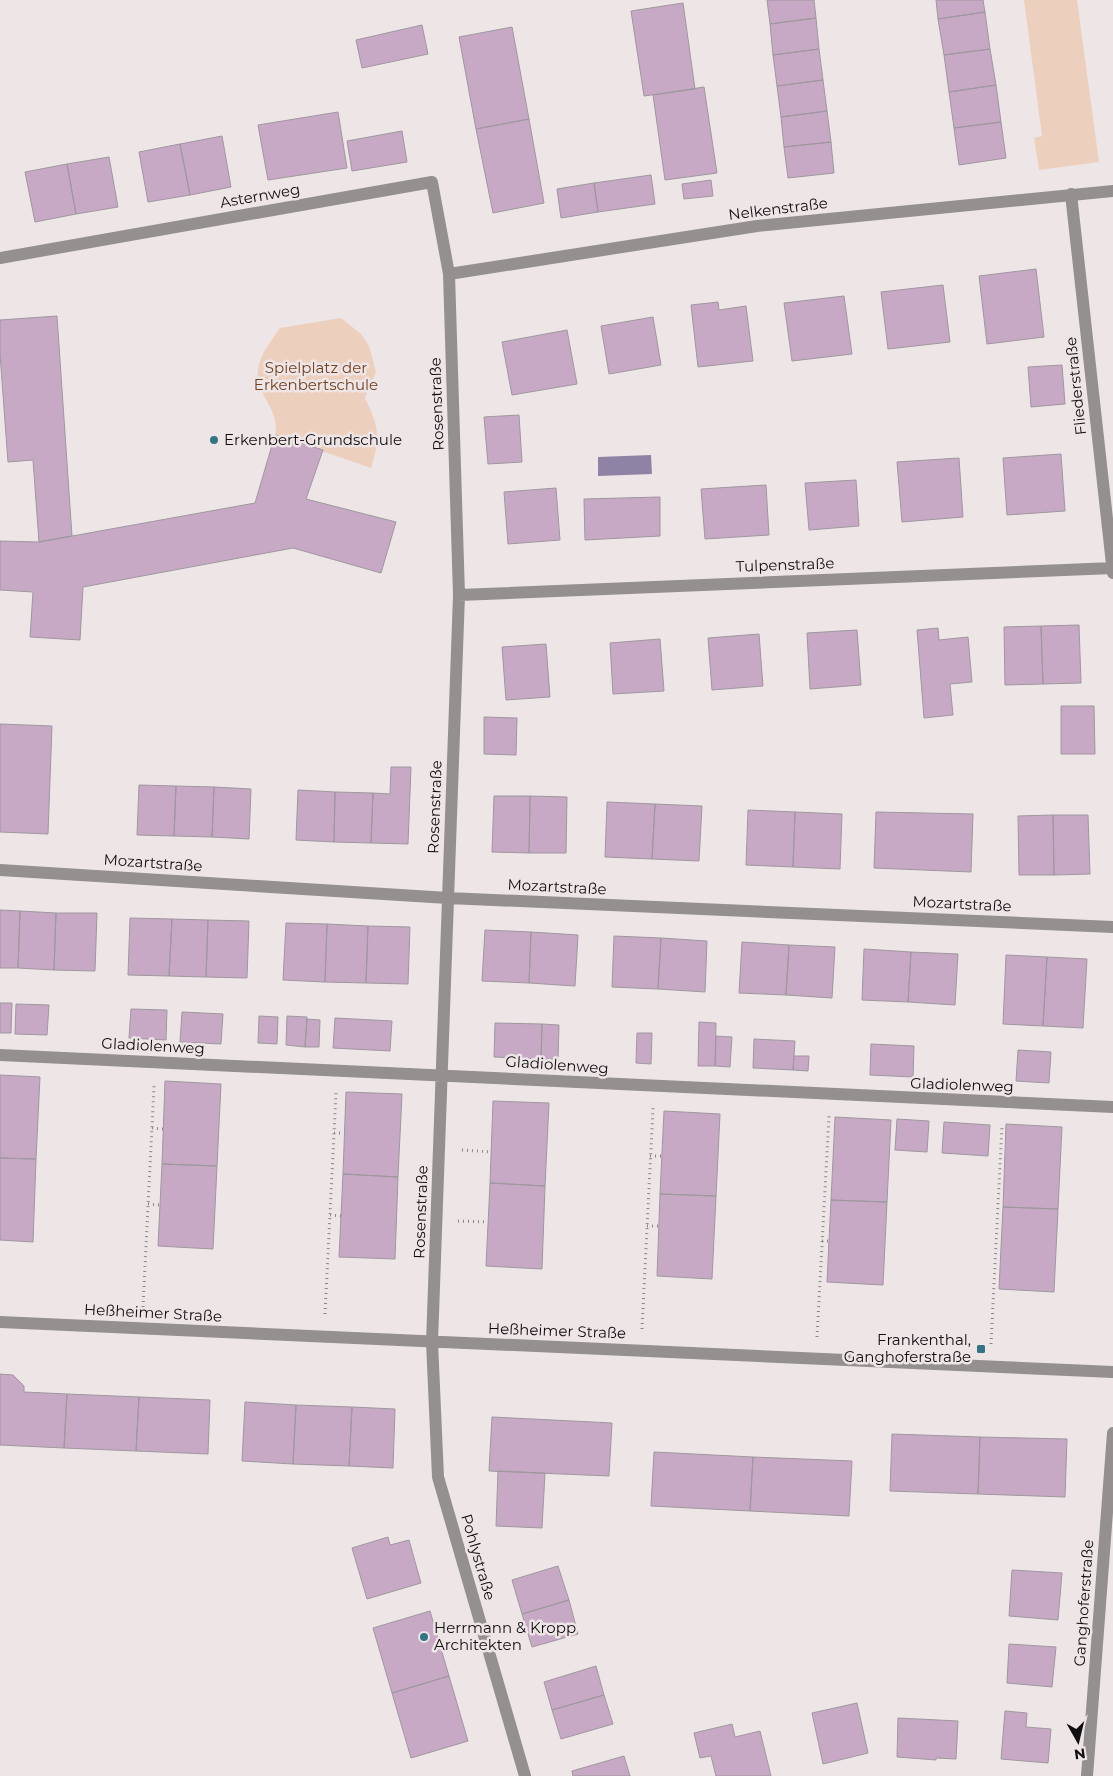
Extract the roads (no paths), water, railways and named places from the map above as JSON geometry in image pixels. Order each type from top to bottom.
[{"type":"street","name":"Asternweg","points":[[0,258],[432,182],[449,274]]},
{"type":"street","name":"Nelkenstraße","points":[[449,274],[756,226],[1113,191]]},
{"type":"street","name":"Fliederstraße","points":[[1071,194],[1113,573]]},
{"type":"street","name":"Rosenstraße","points":[[432,1342],[459,595],[449,274]]},
{"type":"street","name":"Tulpenstraße","points":[[459,595],[1113,568]]},
{"type":"street","name":"Mozartstraße","points":[[0,870],[448,898],[1113,927]]},
{"type":"street","name":"Gladiolenweg","points":[[0,1055],[442,1074],[654,1088],[1113,1108]]},
{"type":"street","name":"Heßheimer Straße","points":[[0,1322],[1113,1372]]},
{"type":"street","name":"Pohlystraße","points":[[432,1342],[438,1477],[525,1776]]},
{"type":"street","name":"Ganghoferstraße","points":[[1088,1776],[1113,1433]]},
{"type":"place","name":"Erkenbert-Grundschule","points":[[214,440]]},
{"type":"place","name":"Frankenthal, Ganghoferstraße","points":[[981,1349]]},
{"type":"place","name":"Herrmann & Kropp Architekten","points":[[424,1637]]},
{"type":"park label","name":"Spielplatz der Erkenbertschule","points":[[316,376]]}]
